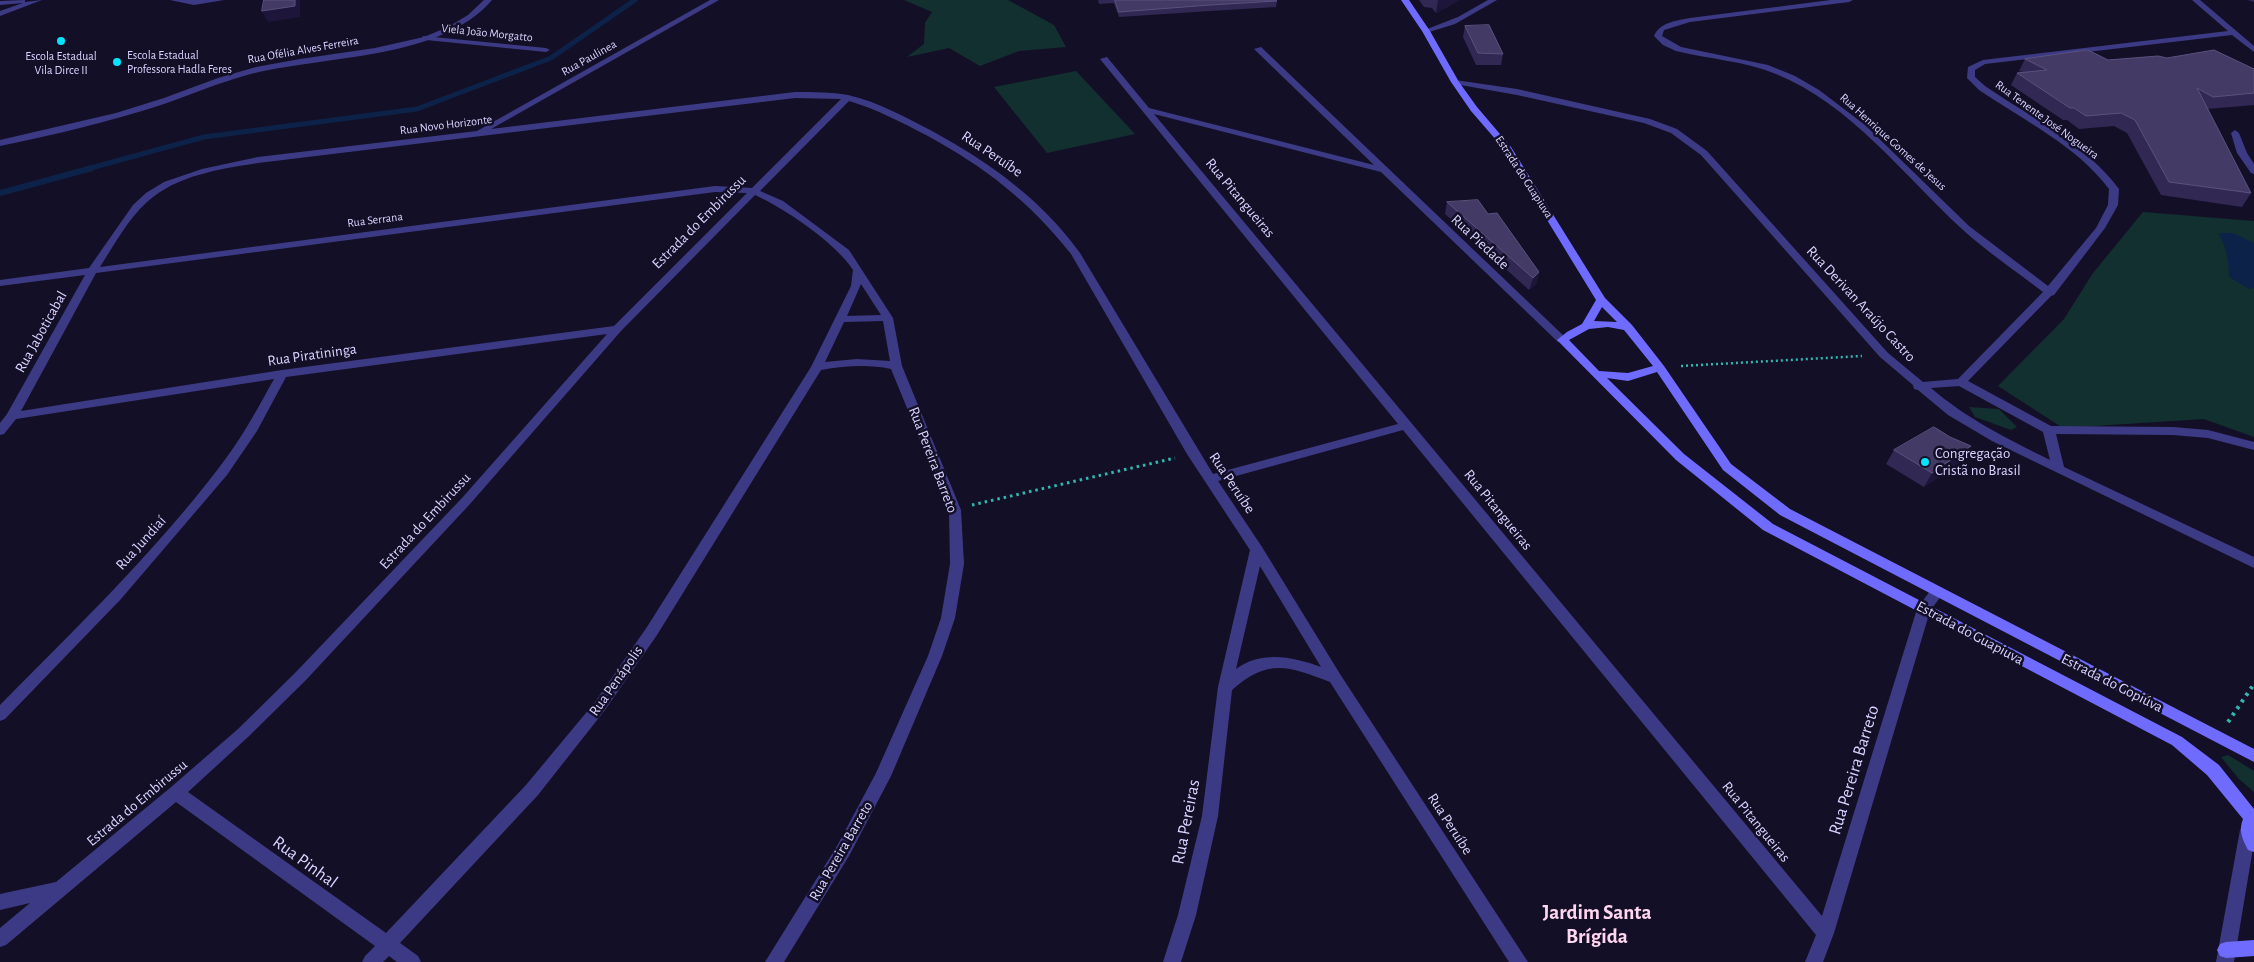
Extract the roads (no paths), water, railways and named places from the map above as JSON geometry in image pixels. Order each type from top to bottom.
[{"type":"street","points":[[0,3],[32,0]]},
{"type":"street","points":[[0,14],[38,0]]},
{"type":"street","points":[[174,0],[194,3],[220,0]]},
{"type":"street","name":"Rua Ofélia Alves Ferreira","points":[[0,143],[102,120],[262,68],[371,51],[426,38],[467,19],[488,0]]},
{"type":"street","name":"Rua Paulinea","points":[[474,135],[715,0]]},
{"type":"street","name":"Estrada do Guapiuva","points":[[1405,0],[1426,31],[1455,82],[1508,148],[1602,300],[1628,327],[1660,368],[1727,467],[1785,512],[1970,610]]},
{"type":"street","points":[[1426,31],[1441,28],[1461,19],[1493,0]]},
{"type":"street","name":"Rua Henrique Gomes de Jesus","points":[[1849,0],[1690,20],[1672,24],[1661,29],[1658,36],[1666,43],[1679,49],[1769,69],[1807,85],[1845,113],[1883,147],[1967,229],[2050,293]]},
{"type":"street","points":[[2196,0],[2232,33],[2254,49]]},
{"type":"street","name":"Rua Tenente José Nogueira","points":[[1961,382],[2050,293],[2104,223],[2115,205],[2115,191],[2104,176],[1982,88],[1971,78],[1971,69],[1984,62],[2232,33]]},
{"type":"street","name":"Viela João Morgatto","points":[[426,38],[546,50]]},
{"type":"street","name":"Rua Piedade","points":[[1258,49],[1382,170],[1598,374],[1680,457]]},
{"type":"street","name":"Rua Pitangueiras","points":[[1104,59],[1825,933]]},
{"type":"street","name":"Rua Derivan Araújo Castro","points":[[1455,82],[1517,92],[1605,110],[1647,121],[1674,131],[1691,142],[1710,160],[1884,355],[1918,386],[1959,416],[1996,438],[2254,563]]},
{"type":"street","name":"Rua Novo Horizonte","points":[[90,272],[137,204],[158,189],[216,168],[258,160],[795,95],[824,95],[848,98]]},
{"type":"street","name":"Estrada do Embirussu","points":[[0,939],[176,792],[243,733],[300,677],[466,501],[617,329],[848,98]]},
{"type":"street","name":"Rua Peruíbe","points":[[848,98],[876,107],[944,141],[1010,183],[1057,228],[1075,253],[1193,454],[1257,550],[1335,678],[1519,962]]},
{"type":"street","points":[[1144,109],[1382,170]]},
{"type":"street","points":[[2235,133],[2242,153],[2254,171]]},
{"type":"street","name":"Rua Serrana","points":[[0,283],[706,190],[753,191]]},
{"type":"street","name":"Rua Pereira Barreto","points":[[753,191],[780,204],[838,246],[853,262],[888,318],[896,366],[954,510],[957,564],[948,618],[935,656],[883,776],[843,851],[774,962]]},
{"type":"street","name":"Rua Penápolis","points":[[371,962],[532,790],[600,706],[652,631],[817,367],[842,320],[856,286],[857,270]]},
{"type":"street","name":"Rua Jaboticabal","points":[[0,430],[12,416],[90,272]]},
{"type":"street","points":[[1562,340],[1587,324],[1602,300]]},
{"type":"street","points":[[842,320],[888,318]]},
{"type":"street","points":[[1587,324],[1628,327]]},
{"type":"street","name":"Rua Piratininga","points":[[12,416],[282,374],[617,329]]},
{"type":"street","points":[[817,367],[858,362],[875,362],[896,366]]},
{"type":"street","points":[[1598,374],[1628,377],[1660,368]]},
{"type":"street","name":"Rua Jundiaí","points":[[0,715],[122,588],[178,526],[223,472],[251,431],[282,374]]},
{"type":"street","points":[[1918,386],[1961,382],[2049,430],[2173,431],[2208,434],[2254,446]]},
{"type":"street","points":[[1211,479],[1407,425]]},
{"type":"street","points":[[2049,430],[2058,469]]},
{"type":"street","name":"Estrada do Guapiuva","points":[[1680,457],[1768,527],[2177,741],[2213,770],[2252,827]]},
{"type":"street","name":"Rua Pereiras","points":[[1172,962],[1187,914],[1210,816],[1224,686],[1257,550]]},
{"type":"street","name":"Rua Pereira Barreto","points":[[1814,962],[1825,933],[1924,609],[1937,592]]},
{"type":"street","name":"Estrada do Gopiúva","points":[[1970,610],[2254,756]]},
{"type":"street","points":[[1224,686],[1248,669],[1270,662],[1294,663],[1335,678]]},
{"type":"street","name":"Rua Pinhal","points":[[176,792],[387,946],[412,962]]},
{"type":"street","points":[[2252,827],[2226,956],[2254,948]]},
{"type":"street","points":[[0,902],[61,888]]},
{"type":"water","points":[[2218,233],[2233,233],[2254,243],[2254,288],[2249,289],[2229,277],[2226,254]]},
{"type":"waterway","points":[[87,169],[204,137],[417,109],[551,58],[635,0]]},
{"type":"waterway","points":[[0,193],[92,168]]},
{"type":"place","name":"Escola Estadual Vila Dirce II","points":[[61,41]]},
{"type":"place","name":"Escola Estadual Professora Hadla Feres","points":[[117,62]]},
{"type":"place","name":"Congregação Cristã no Brasil","points":[[1925,462]]},
{"type":"district","name":"Jardim Santa Brígida","points":[[1597,925]]}]
